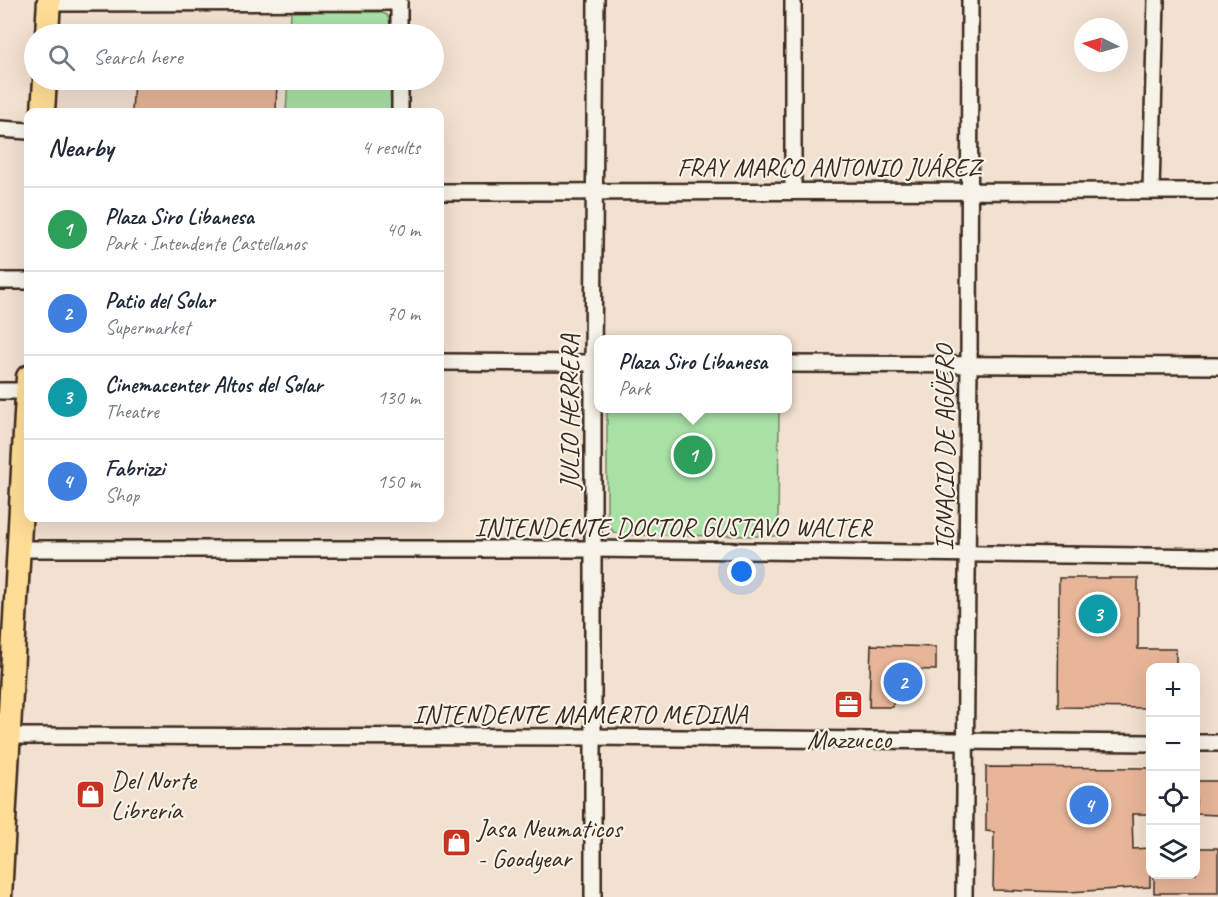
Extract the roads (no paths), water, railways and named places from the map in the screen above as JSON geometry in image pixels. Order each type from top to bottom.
[{"type":"main road","points":[[48,24],[49,2]]},
{"type":"main road","points":[[43,108],[44,90]]},
{"type":"main road","points":[[0,897],[9,736],[7,639],[19,549],[24,461]]},
{"type":"street","name":"JULIO HERRERA","points":[[596,0],[596,335]]},
{"type":"street","points":[[793,0],[793,191]]},
{"type":"street","name":"IGNACIO DE AGÜERO","points":[[964,897],[970,0]]},
{"type":"street","points":[[1151,191],[1156,0]]},
{"type":"street","points":[[49,2],[399,1],[399,24]]},
{"type":"street","points":[[400,90],[400,108]]},
{"type":"street","points":[[0,129],[24,130]]},
{"type":"street","name":"FRAY MARCO ANTONIO JUÁREZ","points":[[444,192],[1218,191]]},
{"type":"street","points":[[0,281],[24,281]]},
{"type":"street","points":[[444,362],[594,363]]},
{"type":"street","points":[[792,363],[1218,366]]},
{"type":"street","points":[[0,391],[24,391]]},
{"type":"street","name":"JULIO HERRERA","points":[[593,897],[591,737],[595,413]]},
{"type":"street","name":"INTENDENTE DOCTOR GUSTAVO WALTER","points":[[19,549],[592,549],[1218,557]]},
{"type":"street","name":"INTENDENTE MAMERTO MEDINA","points":[[9,736],[591,737],[1146,743]]},
{"type":"street","points":[[1200,743],[1218,743]]},
{"type":"place","name":"Plaza Siro Libanesa","points":[[693,455]]},
{"type":"place","name":"Cinemacenter Altos del Solar","points":[[1098,614]]},
{"type":"place","name":"Patio del Solar","points":[[903,682]]},
{"type":"place","name":"Mazzucco","points":[[849,705]]},
{"type":"place","name":"Del Norte Librería","points":[[90,795]]},
{"type":"place","name":"Fabrizzi","points":[[1089,805]]},
{"type":"place","name":"Jasa Neumaticos - Goodyear","points":[[456,843]]}]
